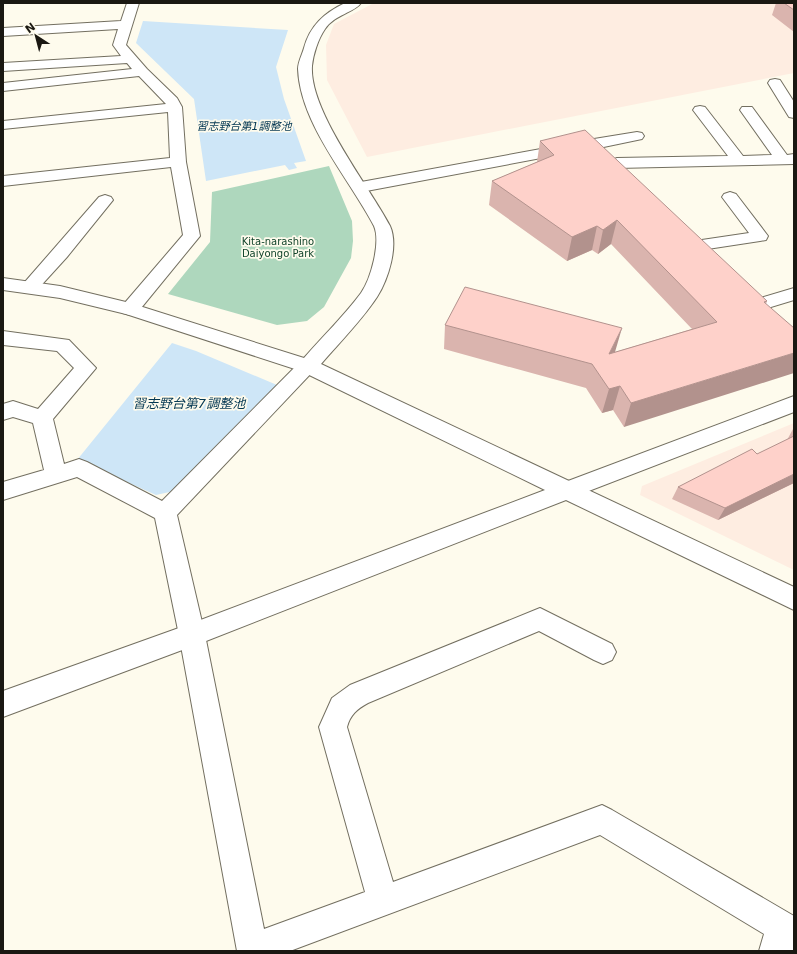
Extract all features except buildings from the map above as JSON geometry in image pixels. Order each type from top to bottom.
[{"type":"street","points":[[130,309],[192,236],[178,162],[175,107],[172,101],[142,72],[119,45],[133,3]]},
{"type":"street","points":[[165,513],[308,366],[369,295],[377,281],[382,263],[385,232],[361,187],[323,126],[310,95],[305,68],[311,43],[319,25],[329,16],[355,3]]},
{"type":"street","points":[[3,32],[125,25]]},
{"type":"street","points":[[3,67],[130,59]]},
{"type":"street","points":[[3,87],[142,72]]},
{"type":"street","points":[[775,83],[794,114]]},
{"type":"street","points":[[3,125],[175,107]]},
{"type":"street","points":[[700,110],[739,160]]},
{"type":"street","points":[[747,110],[788,159]]},
{"type":"street","points":[[361,187],[637,136]]},
{"type":"street","points":[[594,144],[633,179]]},
{"type":"street","points":[[616,163],[788,159]]},
{"type":"street","points":[[3,181],[178,162]]},
{"type":"street","points":[[701,245],[760,236],[730,196]]},
{"type":"street","points":[[30,287],[61,253],[105,200]]},
{"type":"street","points":[[3,284],[30,287],[130,309],[308,366],[794,599]]},
{"type":"street","points":[[777,318],[755,299],[794,294]]},
{"type":"street","points":[[3,338],[62,345],[86,368],[42,418]]},
{"type":"street","points":[[3,704],[192,635],[794,404]]},
{"type":"street","points":[[3,412],[13,409],[42,418]]},
{"type":"street","points":[[42,418],[56,475]]},
{"type":"street","points":[[3,491],[79,468],[165,513],[192,635],[253,950],[383,900],[602,820],[784,938]]},
{"type":"street","points":[[383,900],[333,727],[337,712],[345,701],[540,619],[603,652]]},
{"type":"shaded area","points":[[374,3],[794,3],[794,73],[367,157],[327,80],[326,45],[334,24]]},
{"type":"shaded area","points":[[794,423],[794,570],[640,495],[642,486]]},
{"type":"green space","name":"Kita-narashino Daiyongo Park","points":[[329,166],[352,221],[353,241],[351,258],[324,307],[307,321],[277,325],[168,294],[210,242],[212,192]]},
{"type":"water","name":"習志野台第1調整池","points":[[143,21],[288,30],[276,67],[284,99],[306,161],[294,163],[297,168],[289,170],[285,165],[206,181],[194,99],[136,43]]},
{"type":"water","name":"習志野台第7調整池","points":[[172,343],[196,351],[277,385],[174,491],[156,495],[77,460]]}]
